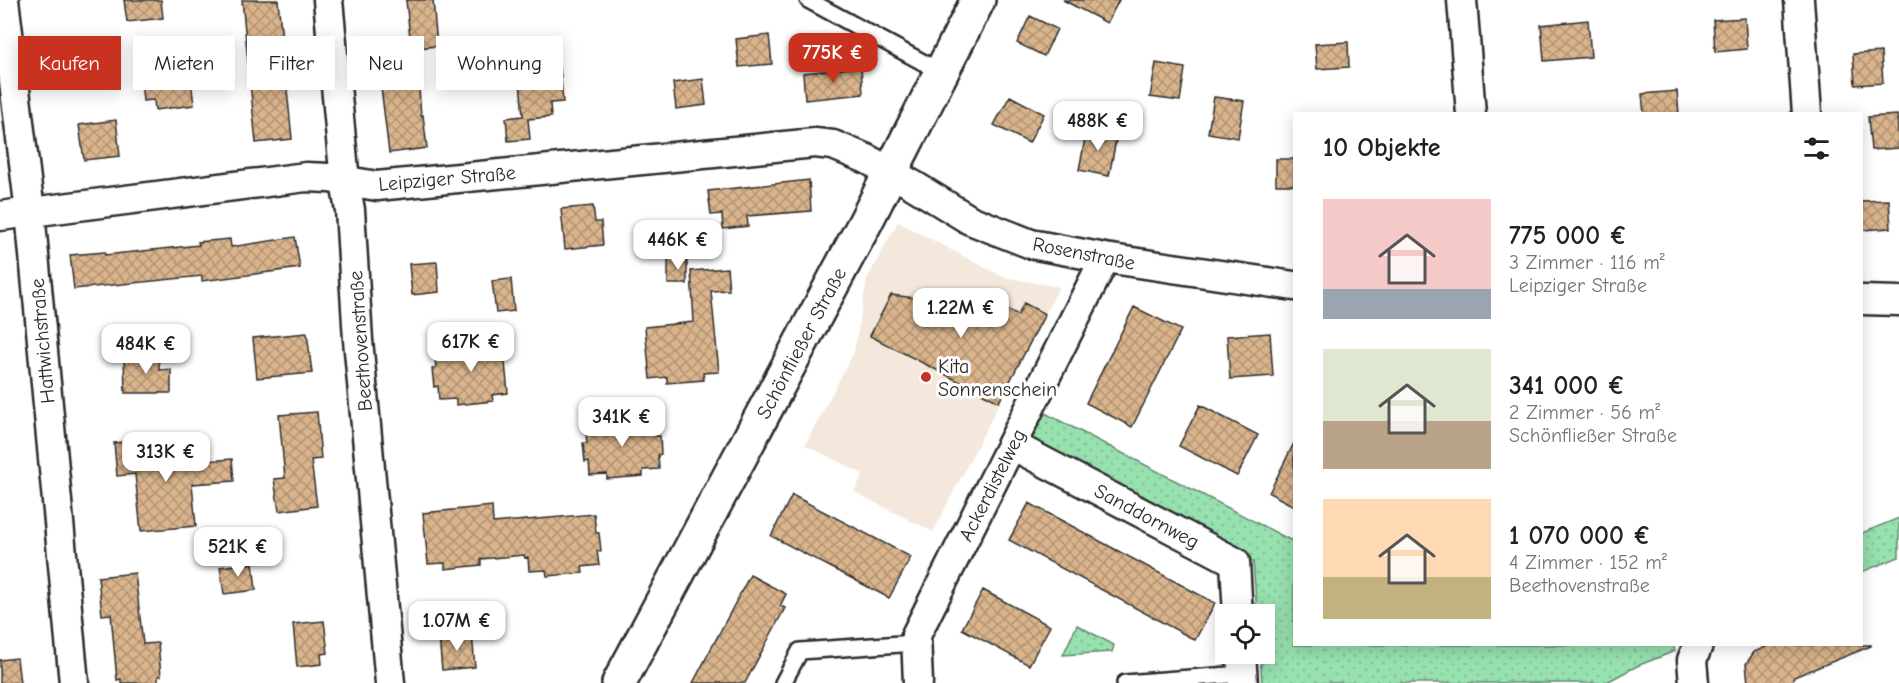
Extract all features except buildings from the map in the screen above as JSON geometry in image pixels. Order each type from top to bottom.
[{"type":"main road","name":"Schönfließer Straße","points":[[619,683],[866,221],[978,0]]},
{"type":"street","name":"Hattwichstraße","points":[[4,0],[30,212],[74,683]]},
{"type":"street","name":"Beethovenstraße","points":[[328,0],[345,182],[350,210],[358,340],[390,683]]},
{"type":"street","points":[[1462,0],[1471,112]]},
{"type":"street","points":[[1799,0],[1807,112]]},
{"type":"street","name":"Leipziger Straße","points":[[0,216],[306,177],[329,178],[377,186],[815,143],[833,145],[890,171]]},
{"type":"street","name":"Rosenstraße","points":[[890,171],[970,220],[1031,244],[1106,258],[1293,286]]},
{"type":"street","name":"Ackerdistelweg","points":[[918,683],[916,635],[1106,258]]},
{"type":"street","points":[[1863,300],[1899,301]]},
{"type":"street","name":"Sanddornweg","points":[[1012,445],[1235,562],[1237,604]]},
{"type":"lane","points":[[808,0],[941,72]]},
{"type":"lane","points":[[783,683],[801,651],[915,643]]},
{"type":"lane","points":[[1125,683],[1242,670]]},
{"type":"shaded area","name":"Kita Sonnenschein","points":[[898,222],[1003,277],[1059,287],[933,532],[854,492],[863,474],[805,445],[854,352],[867,279]]},
{"type":"green space","points":[[1041,411],[1293,541],[1293,646],[1673,646],[1675,651],[1637,666],[1605,683],[1262,683],[1261,664],[1275,664],[1275,604],[1256,604],[1253,561],[1025,444]]},
{"type":"green space","points":[[1899,518],[1899,557],[1863,572],[1863,533]]},
{"type":"green space","points":[[1077,625],[1114,645],[1112,652],[1063,655]]},
{"type":"place","name":"Kita Sonnenschein","points":[[926,377]]}]
